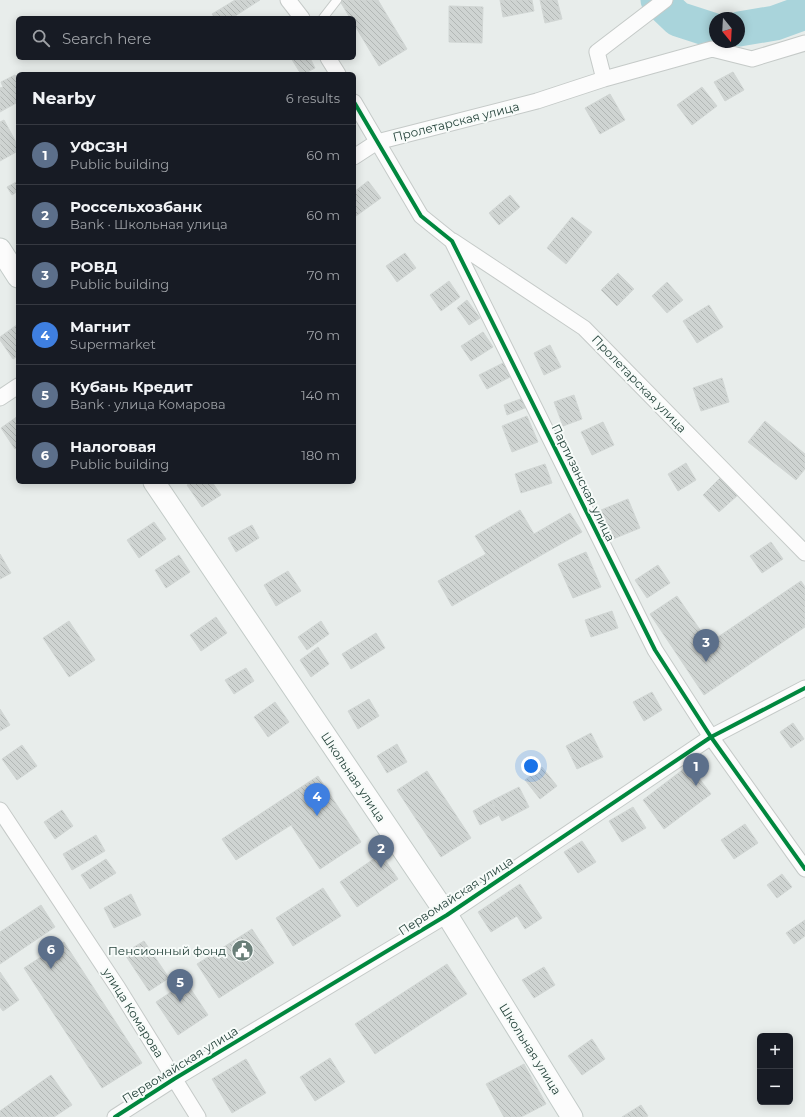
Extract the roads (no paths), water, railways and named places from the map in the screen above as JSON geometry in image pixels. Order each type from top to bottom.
[{"type":"street","points":[[288,0],[300,16]]},
{"type":"street","points":[[604,80],[597,52],[665,0]]},
{"type":"street","name":"Пролетарская улица","points":[[356,156],[377,142],[537,101],[712,49],[752,59],[805,43]]},
{"type":"street","points":[[329,60],[337,72]]},
{"type":"street","name":"Партизанская улица","points":[[356,105],[421,216],[452,241],[654,650],[711,737],[805,869]]},
{"type":"street","name":"Пролетарская улица","points":[[452,241],[584,328],[805,553]]},
{"type":"street","points":[[0,249],[16,274]]},
{"type":"street","points":[[0,398],[16,387]]},
{"type":"street","name":"Школьная улица","points":[[155,484],[447,915],[572,1117]]},
{"type":"street","name":"Первомайская улица","points":[[115,1117],[174,1079],[447,915],[711,737],[805,688]]},
{"type":"street","name":"улица Комарова","points":[[0,810],[118,988],[198,1117]]},
{"type":"lane","points":[[325,16],[337,0]]},
{"type":"waterway","points":[[658,0],[678,19],[709,29]]},
{"type":"waterway","points":[[745,28],[775,23],[805,12]]},
{"type":"place","name":"РОВД","points":[[706,662]]},
{"type":"place","name":"УФСЗН","points":[[696,786]]},
{"type":"place","name":"Магнит","points":[[317,816]]},
{"type":"place","name":"Россельхозбанк","points":[[381,868]]},
{"type":"place","name":"Пенсионный фонд","points":[[242,951]]},
{"type":"place","name":"Налоговая","points":[[51,969]]},
{"type":"place","name":"Кубань Кредит","points":[[180,1002]]}]
